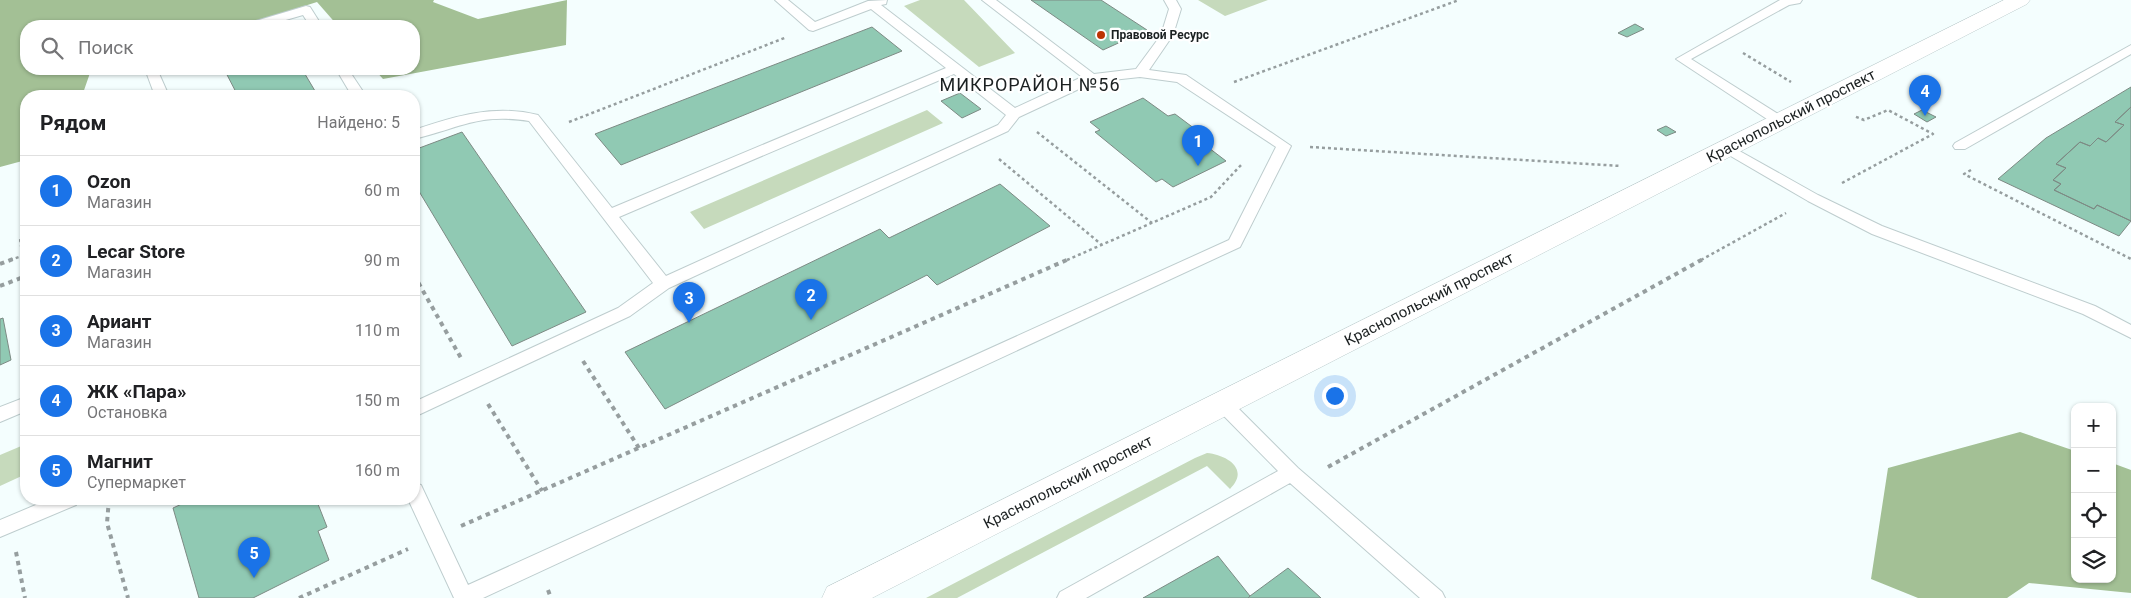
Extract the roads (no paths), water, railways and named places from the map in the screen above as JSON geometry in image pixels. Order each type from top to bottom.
[{"type":"street","name":"Краснопольский проспект","points":[[839,598],[2020,0]]},
{"type":"lane","points":[[781,0],[813,27],[878,2],[955,69],[1014,114]]},
{"type":"lane","points":[[988,0],[1091,78]]},
{"type":"lane","points":[[1140,73],[1167,35],[1175,9],[1170,0]]},
{"type":"lane","points":[[1781,122],[1682,59],[1788,1]]},
{"type":"lane","points":[[269,20],[309,5],[314,20]]},
{"type":"lane","points":[[1960,146],[2131,49]]},
{"type":"lane","points":[[610,215],[955,69]]},
{"type":"lane","points":[[420,407],[624,312],[663,284],[1003,128],[1014,114],[1091,78],[1140,73],[1181,78],[1284,146],[1235,243],[464,598],[420,503]]},
{"type":"lane","points":[[153,75],[160,90]]},
{"type":"lane","points":[[346,75],[355,90]]},
{"type":"lane","points":[[420,133],[473,116],[508,113],[533,118],[663,284]]},
{"type":"lane","points":[[1727,148],[1812,198],[1877,230],[2089,310],[2131,332]]},
{"type":"lane","points":[[1223,404],[1291,473],[1435,598]]},
{"type":"lane","points":[[0,415],[20,407]]},
{"type":"lane","points":[[1067,598],[1291,473]]},
{"type":"lane","points":[[6,526],[54,505]]},
{"type":"place","name":"Правовой Ресурс","points":[[1101,35]]},
{"type":"place","name":"ЖК «Пара»","points":[[1925,116]]},
{"type":"place","name":"Ozon","points":[[1198,166]]},
{"type":"place","name":"Lecar Store","points":[[811,320]]},
{"type":"place","name":"Ариант","points":[[689,323]]},
{"type":"place","name":"Магнит","points":[[254,578]]},
{"type":"district","name":"МИКРОРАЙОН №56","points":[[1030,84]]}]
